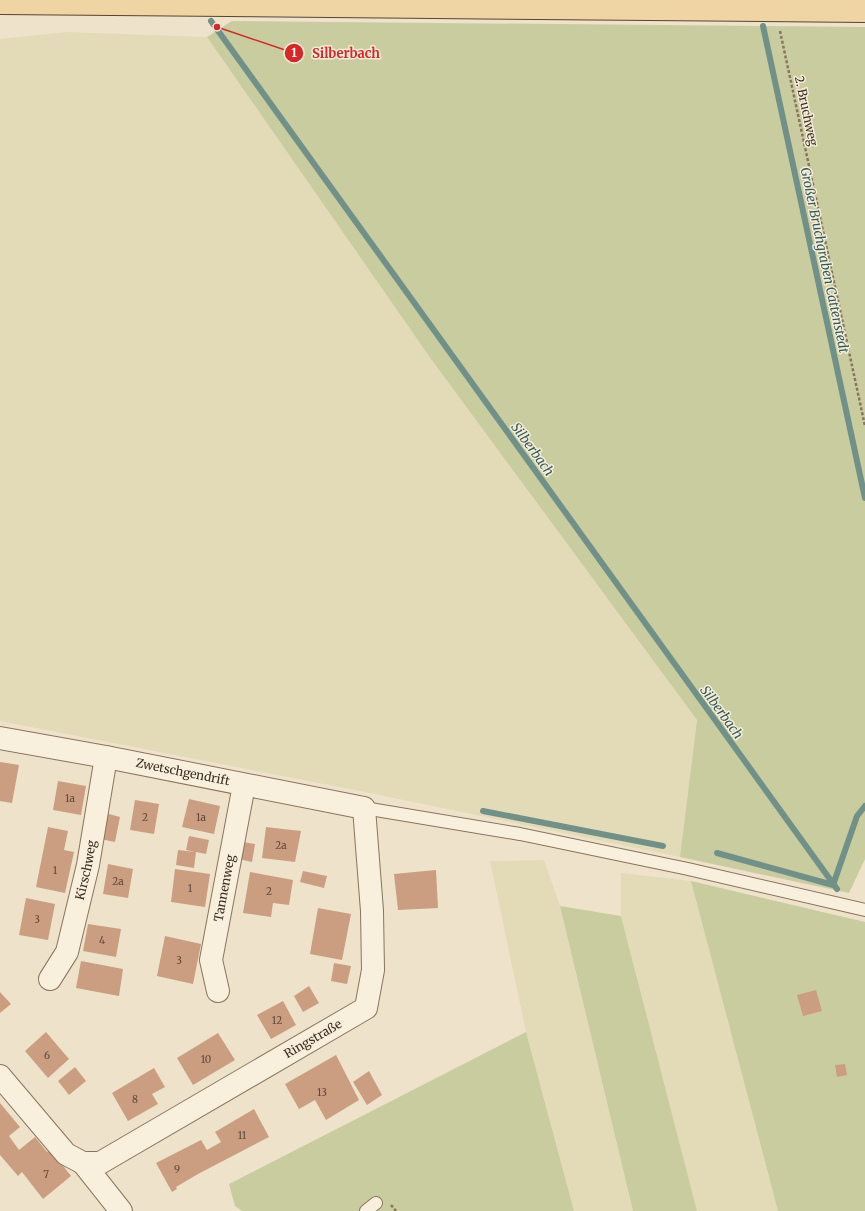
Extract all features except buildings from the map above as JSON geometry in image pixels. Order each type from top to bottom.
[{"type":"main road","points":[[0,3],[865,11]]},
{"type":"street","name":"Zwetschgendrift","points":[[0,738],[106,757],[364,808]]},
{"type":"street","name":"Kirschweg","points":[[50,979],[68,952],[88,866],[106,757]]},
{"type":"street","name":"Tannenweg","points":[[218,991],[211,960],[244,785]]},
{"type":"street","name":"Ringstraße","points":[[83,1163],[100,1163],[366,1008],[373,970],[372,911],[364,808]]},
{"type":"street","points":[[0,1076],[66,1154],[83,1163],[121,1211]]},
{"type":"lane","points":[[364,808],[520,834],[688,869],[865,910]]},
{"type":"lane","points":[[366,1211],[376,1203]]},
{"type":"path","name":"2. Bruchweg","points":[[777,10],[784,49],[865,426]]},
{"type":"shaded area","points":[[66,32],[207,37],[431,359],[697,720],[680,857],[365,792],[0,721],[0,39]]},
{"type":"shaded area","points":[[544,860],[560,906],[633,1211],[574,1211],[526,1032],[490,861]]},
{"type":"shaded area","points":[[621,873],[691,881],[778,1211],[697,1211],[621,916]]},
{"type":"green space","points":[[232,21],[865,27],[865,859],[849,893],[680,857],[697,720],[431,359],[207,37]]},
{"type":"green space","points":[[691,881],[865,922],[865,1211],[778,1211]]},
{"type":"green space","points":[[560,906],[621,916],[697,1211],[633,1211]]},
{"type":"green space","points":[[526,1032],[574,1211],[242,1211],[235,1206],[229,1184]]},
{"type":"waterway","name":"Silberbach","points":[[211,21],[837,889]]},
{"type":"waterway","name":"Großer Bruchgraben Cattenstedt","points":[[763,26],[865,498]]},
{"type":"waterway","points":[[717,853],[833,885],[857,816],[865,806]]},
{"type":"waterway","points":[[483,811],[663,846]]},
{"type":"place","name":"Silberbach","points":[[217,27]]}]
